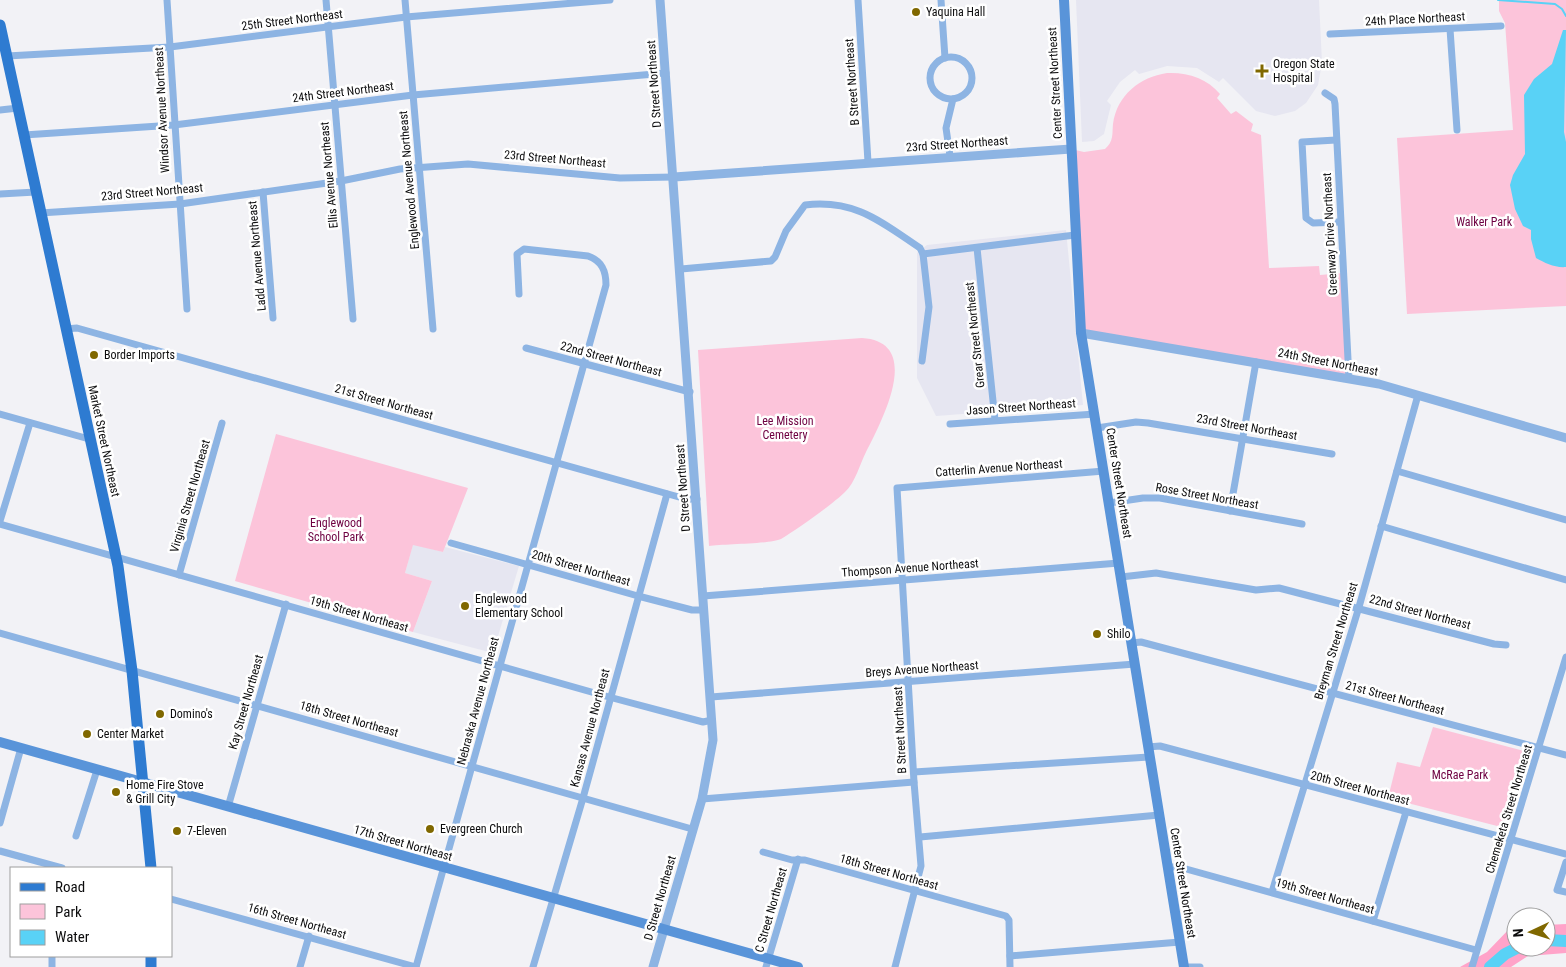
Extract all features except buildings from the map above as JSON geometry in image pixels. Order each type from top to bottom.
[{"type":"main road","name":"Center Street Northeast","points":[[1064,0],[1081,333],[1148,752],[1185,967]]},
{"type":"main road","name":"Market Street Northeast","points":[[0,24],[116,557],[132,671],[151,867]]},
{"type":"main road","name":"17th Street Northeast","points":[[0,742],[664,930],[767,963],[798,967]]},
{"type":"street","name":"Windsor Avenue Northeast","points":[[167,0],[187,309]]},
{"type":"street","name":"Ellis Avenue Northeast","points":[[326,0],[352,319]]},
{"type":"street","name":"Englewood Avenue Northeast","points":[[405,0],[432,329]]},
{"type":"street","name":"25th Street Northeast","points":[[6,56],[170,47],[406,17],[610,0]]},
{"type":"street","name":"D Street Northeast","points":[[653,967],[702,799],[713,747],[690,392],[660,0]]},
{"type":"street","name":"B Street Northeast","points":[[858,0],[868,162]]},
{"type":"street","points":[[941,0],[944,58]]},
{"type":"street","name":"24th Place Northeast","points":[[1330,34],[1501,26]]},
{"type":"street","points":[[1450,29],[1456,130]]},
{"type":"street","points":[[944,58],[958,58],[964,61],[971,71],[970,88],[953,99],[940,96],[932,85],[931,72],[934,66],[944,58]]},
{"type":"street","name":"24th Street Northeast","points":[[24,136],[174,125],[413,95],[666,73]]},
{"type":"street","name":"Greenway Drive Northeast","points":[[1325,93],[1334,99],[1335,104],[1349,379]]},
{"type":"street","points":[[950,156],[946,128],[953,99]]},
{"type":"street","points":[[0,110],[18,108]]},
{"type":"street","points":[[1336,140],[1302,142],[1306,218],[1310,222],[1340,222]]},
{"type":"street","name":"23rd Street Northeast","points":[[40,213],[180,204],[341,181],[382,171],[419,166],[460,164],[620,178],[674,177],[950,156],[1071,149]]},
{"type":"street","points":[[0,194],[36,192]]},
{"type":"street","name":"Ladd Avenue Northeast","points":[[263,192],[273,318]]},
{"type":"street","points":[[681,269],[771,261],[776,257],[786,231],[802,207],[808,204],[844,205],[857,209],[920,248],[923,254],[929,307],[925,324],[922,361]]},
{"type":"street","points":[[923,254],[1075,236]]},
{"type":"street","name":"Grear Street Northeast","points":[[978,248],[995,420]]},
{"type":"street","name":"Nebraska Avenue Northeast","points":[[416,967],[606,285],[606,276],[596,259],[578,253],[519,250],[517,259],[519,294]]},
{"type":"street","name":"21st Street Northeast","points":[[65,329],[78,328],[667,494],[686,499],[697,499]]},
{"type":"street","name":"24th Street Northeast","points":[[1081,333],[1349,379],[1418,395],[1566,438]]},
{"type":"street","name":"22nd Street Northeast","points":[[526,348],[690,392]]},
{"type":"street","points":[[1230,511],[1256,362]]},
{"type":"street","name":"Breyman Street Northeast","points":[[1272,892],[1359,608],[1418,395]]},
{"type":"street","points":[[0,414],[89,439]]},
{"type":"street","name":"Jason Street Northeast","points":[[950,424],[1095,414]]},
{"type":"street","name":"23rd Street Northeast","points":[[1097,428],[1136,422],[1332,454]]},
{"type":"street","points":[[0,522],[30,423]]},
{"type":"street","name":"Virginia Street Northeast","points":[[179,575],[222,423]]},
{"type":"street","name":"Catterlin Avenue Northeast","points":[[897,488],[1104,471]]},
{"type":"street","points":[[1397,471],[1566,520]]},
{"type":"street","name":"B Street Northeast","points":[[894,967],[916,891],[921,866],[914,782],[897,488]]},
{"type":"street","name":"Kansas Avenue Northeast","points":[[533,967],[667,494]]},
{"type":"street","name":"Rose Street Northeast","points":[[1109,503],[1150,497],[1302,524]]},
{"type":"street","name":"19th Street Northeast","points":[[0,522],[500,667],[703,722],[712,720]]},
{"type":"street","points":[[1381,526],[1566,580]]},
{"type":"street","name":"20th Street Northeast","points":[[451,543],[638,596],[692,610],[704,610]]},
{"type":"street","name":"Thompson Avenue Northeast","points":[[703,596],[1119,563]]},
{"type":"street","name":"22nd Street Northeast","points":[[1121,577],[1156,573],[1256,590],[1279,588],[1506,646]]},
{"type":"street","name":"Kay Street Northeast","points":[[228,807],[286,604]]},
{"type":"street","name":"18th Street Northeast","points":[[0,633],[692,828]]},
{"type":"street","name":"21st Street Northeast","points":[[1132,643],[1142,642],[1566,755]]},
{"type":"street","name":"Chemeketa Street Northeast","points":[[1472,967],[1566,657]]},
{"type":"street","name":"Breys Avenue Northeast","points":[[711,697],[1135,664]]},
{"type":"street","name":"20th Street Northeast","points":[[914,772],[1148,752],[1160,746],[1566,854]]},
{"type":"street","points":[[0,824],[21,748]]},
{"type":"street","points":[[76,836],[96,770]]},
{"type":"street","points":[[702,799],[914,782]]},
{"type":"street","points":[[1373,921],[1406,812]]},
{"type":"street","points":[[920,837],[1159,816]]},
{"type":"street","points":[[0,851],[58,867]]},
{"type":"street","name":"18th Street Northeast","points":[[763,852],[792,860],[798,859],[1008,917],[1010,956]]},
{"type":"street","name":"C Street Northeast","points":[[767,963],[798,859]]},
{"type":"street","points":[[1566,862],[1557,890],[1566,892]]},
{"type":"street","name":"19th Street Northeast","points":[[1168,868],[1179,867],[1476,950]]},
{"type":"street","name":"16th Street Northeast","points":[[172,899],[416,967]]},
{"type":"street","points":[[300,967],[309,936]]},
{"type":"street","points":[[1010,967],[1010,956],[1180,942]]},
{"type":"street","points":[[1185,967],[1200,967]]},
{"type":"shaded area","name":"Oregon State Hospital","points":[[1076,0],[1319,0],[1322,63],[1318,85],[1306,103],[1295,111],[1275,116],[1256,111],[1223,78],[1219,82],[1197,68],[1167,66],[1139,74],[1135,70],[1120,82],[1107,101],[1111,105],[1104,134],[1094,141],[1082,142]]},
{"type":"shaded area","points":[[1066,230],[1083,405],[936,416],[917,378],[917,253],[927,245]]},
{"type":"shaded area","name":"Englewood Elementary School","points":[[413,544],[443,552],[445,547],[519,566],[493,653],[413,632],[432,581],[405,573]]},
{"type":"shaded area","points":[[1556,924],[1566,924],[1566,953],[1556,954]]},
{"type":"shaded area","points":[[1506,932],[1506,957],[1526,957],[1511,967],[1460,967],[1487,952]]},
{"type":"green space","name":"Walker Park","points":[[1499,0],[1566,0],[1566,306],[1407,314],[1397,138],[1513,130],[1505,23],[1499,11]]},
{"type":"green space","points":[[1167,73],[1189,75],[1203,80],[1220,94],[1217,98],[1231,114],[1236,111],[1253,124],[1251,131],[1261,135],[1269,268],[1319,266],[1320,275],[1343,273],[1349,379],[1081,333],[1071,149],[1084,152],[1105,149],[1111,140],[1115,114],[1125,96],[1139,83]]},
{"type":"green space","name":"Lee Mission Cemetery","points":[[862,338],[881,343],[891,353],[895,367],[888,403],[849,488],[823,510],[781,539],[767,542],[709,546],[698,350]]},
{"type":"green space","name":"Englewood School Park","points":[[276,434],[468,488],[443,552],[413,545],[405,573],[432,581],[413,632],[235,581]]},
{"type":"green space","name":"McRae Park","points":[[1433,727],[1528,752],[1505,828],[1388,798],[1397,762],[1420,767]]},
{"type":"water","points":[[1563,30],[1566,30],[1564,132],[1566,142],[1566,267],[1558,267],[1536,258],[1531,239],[1531,230],[1523,226],[1515,209],[1510,185],[1513,175],[1525,154],[1524,95],[1534,79],[1552,64]]},
{"type":"waterway","points":[[1498,0],[1555,4],[1562,9],[1566,16]]},
{"type":"waterway","points":[[1556,940],[1566,941]]},
{"type":"waterway","points":[[1490,967],[1506,954]]},
{"type":"place","name":"Yaquina Hall","points":[[916,12]]},
{"type":"place","name":"Oregon State Hospital","points":[[1262,71]]},
{"type":"place","name":"Border Imports","points":[[94,355]]},
{"type":"place","name":"Englewood Elementary School","points":[[465,606]]},
{"type":"place","name":"Shilo","points":[[1097,634]]},
{"type":"place","name":"Domino's","points":[[160,714]]},
{"type":"place","name":"Center Market","points":[[87,734]]},
{"type":"place","name":"Home Fire Stove & Grill City","points":[[116,792]]},
{"type":"place","name":"Evergreen Church","points":[[430,829]]},
{"type":"place","name":"7-Eleven","points":[[177,831]]}]
